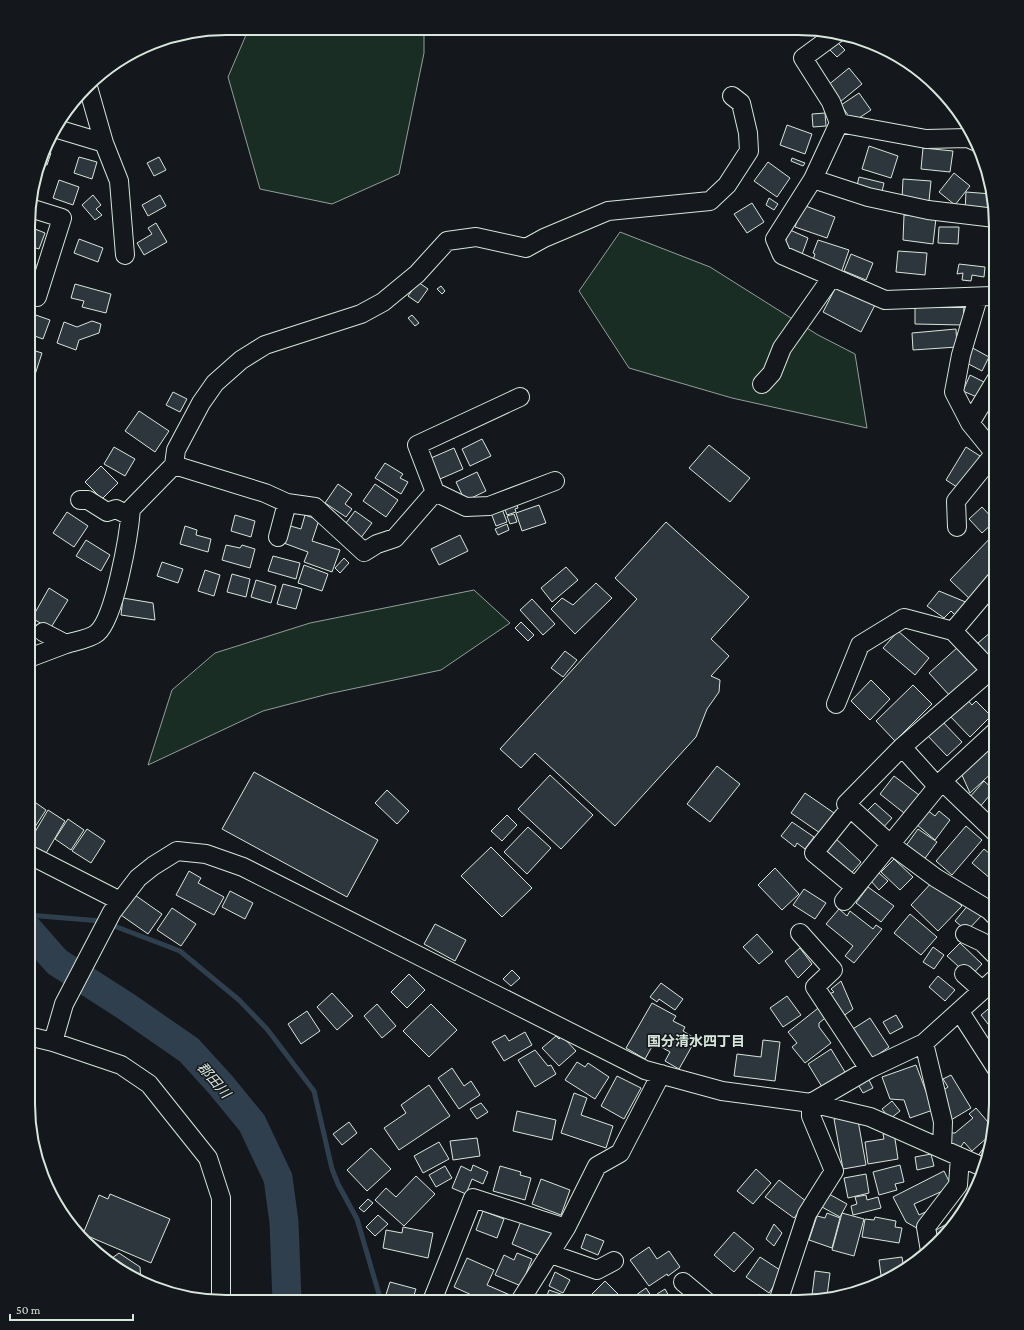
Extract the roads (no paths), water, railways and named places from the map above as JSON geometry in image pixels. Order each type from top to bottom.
[{"type":"street","points":[[831,38],[803,58],[831,102],[839,123],[813,179],[776,239],[782,255],[885,300],[989,295]]},
{"type":"street","points":[[90,92],[104,143],[119,181],[124,255]]},
{"type":"street","points":[[35,656],[97,634],[107,620],[129,534],[131,509],[174,465],[176,450],[201,403],[215,383],[241,360],[265,345],[361,314],[383,302],[418,274],[448,241],[476,237],[526,248],[544,238],[608,211],[710,201],[727,185],[749,151],[748,133],[742,103],[732,96]]},
{"type":"street","points":[[839,123],[926,139],[967,138]]},
{"type":"street","points":[[61,130],[104,143]]},
{"type":"street","points":[[813,179],[868,197],[928,210],[989,217]]},
{"type":"street","points":[[35,296],[37,297],[62,218],[36,210]]},
{"type":"street","points":[[762,384],[772,373],[782,348],[832,277]]},
{"type":"street","points":[[989,297],[961,355],[954,392],[970,424],[989,447]]},
{"type":"street","points":[[970,424],[989,392]]},
{"type":"street","points":[[520,397],[417,445],[435,492],[466,507],[489,506],[555,482]]},
{"type":"street","points":[[957,527],[956,501],[989,461]]},
{"type":"street","points":[[174,465],[265,493],[287,503],[315,507],[364,552],[377,544],[396,538],[435,492]]},
{"type":"street","points":[[80,500],[88,500],[108,512],[116,509],[130,516]]},
{"type":"street","points":[[278,537],[287,503]]},
{"type":"street","points":[[953,631],[989,588]]},
{"type":"street","points":[[836,704],[860,645],[904,618],[953,631],[989,669]]},
{"type":"street","points":[[43,632],[66,644]]},
{"type":"street","points":[[989,676],[902,747],[846,804],[890,844],[936,878],[989,910]]},
{"type":"street","points":[[844,901],[940,784],[989,737]]},
{"type":"street","points":[[902,747],[940,784],[989,827]]},
{"type":"street","points":[[850,808],[814,854],[855,887]]},
{"type":"street","points":[[53,1042],[64,1004],[116,906],[138,878],[153,866],[177,851],[206,854],[242,867],[634,1064],[661,1074],[722,1091],[812,1103],[870,1117],[979,1165]]},
{"type":"street","points":[[35,858],[116,906]]},
{"type":"street","points":[[800,933],[834,970],[815,987],[870,1069]]},
{"type":"street","points":[[965,934],[982,942],[989,949]]},
{"type":"street","points":[[964,974],[982,990]]},
{"type":"street","points":[[812,1103],[870,1069],[924,1043],[960,1012],[989,984]]},
{"type":"street","points":[[960,1012],[989,1057]]},
{"type":"street","points":[[35,1038],[53,1042],[121,1065],[149,1084],[208,1158],[221,1198],[221,1295]]},
{"type":"street","points":[[924,1043],[943,1122],[942,1149]]},
{"type":"street","points":[[524,1295],[566,1228],[597,1166],[620,1152],[661,1074]]},
{"type":"street","points":[[780,1295],[807,1214],[834,1171],[811,1116],[812,1103]]},
{"type":"street","points":[[929,1243],[926,1227],[958,1185],[960,1157]]},
{"type":"street","points":[[434,1295],[473,1198],[566,1228]]},
{"type":"street","points":[[551,1254],[597,1270],[614,1262]]},
{"type":"street","points":[[683,1282],[699,1295]]},
{"type":"waterway","points":[[35,916],[101,921],[180,951],[239,1000],[267,1029],[314,1091],[332,1169],[338,1184],[357,1219],[379,1295]]},
{"type":"waterway","name":"郡田川","points":[[35,937],[57,962],[127,1007],[189,1050],[220,1084],[252,1123],[278,1178],[284,1222],[287,1295]]},
{"type":"district","name":"国分清水四丁目","points":[[696,1041]]}]
